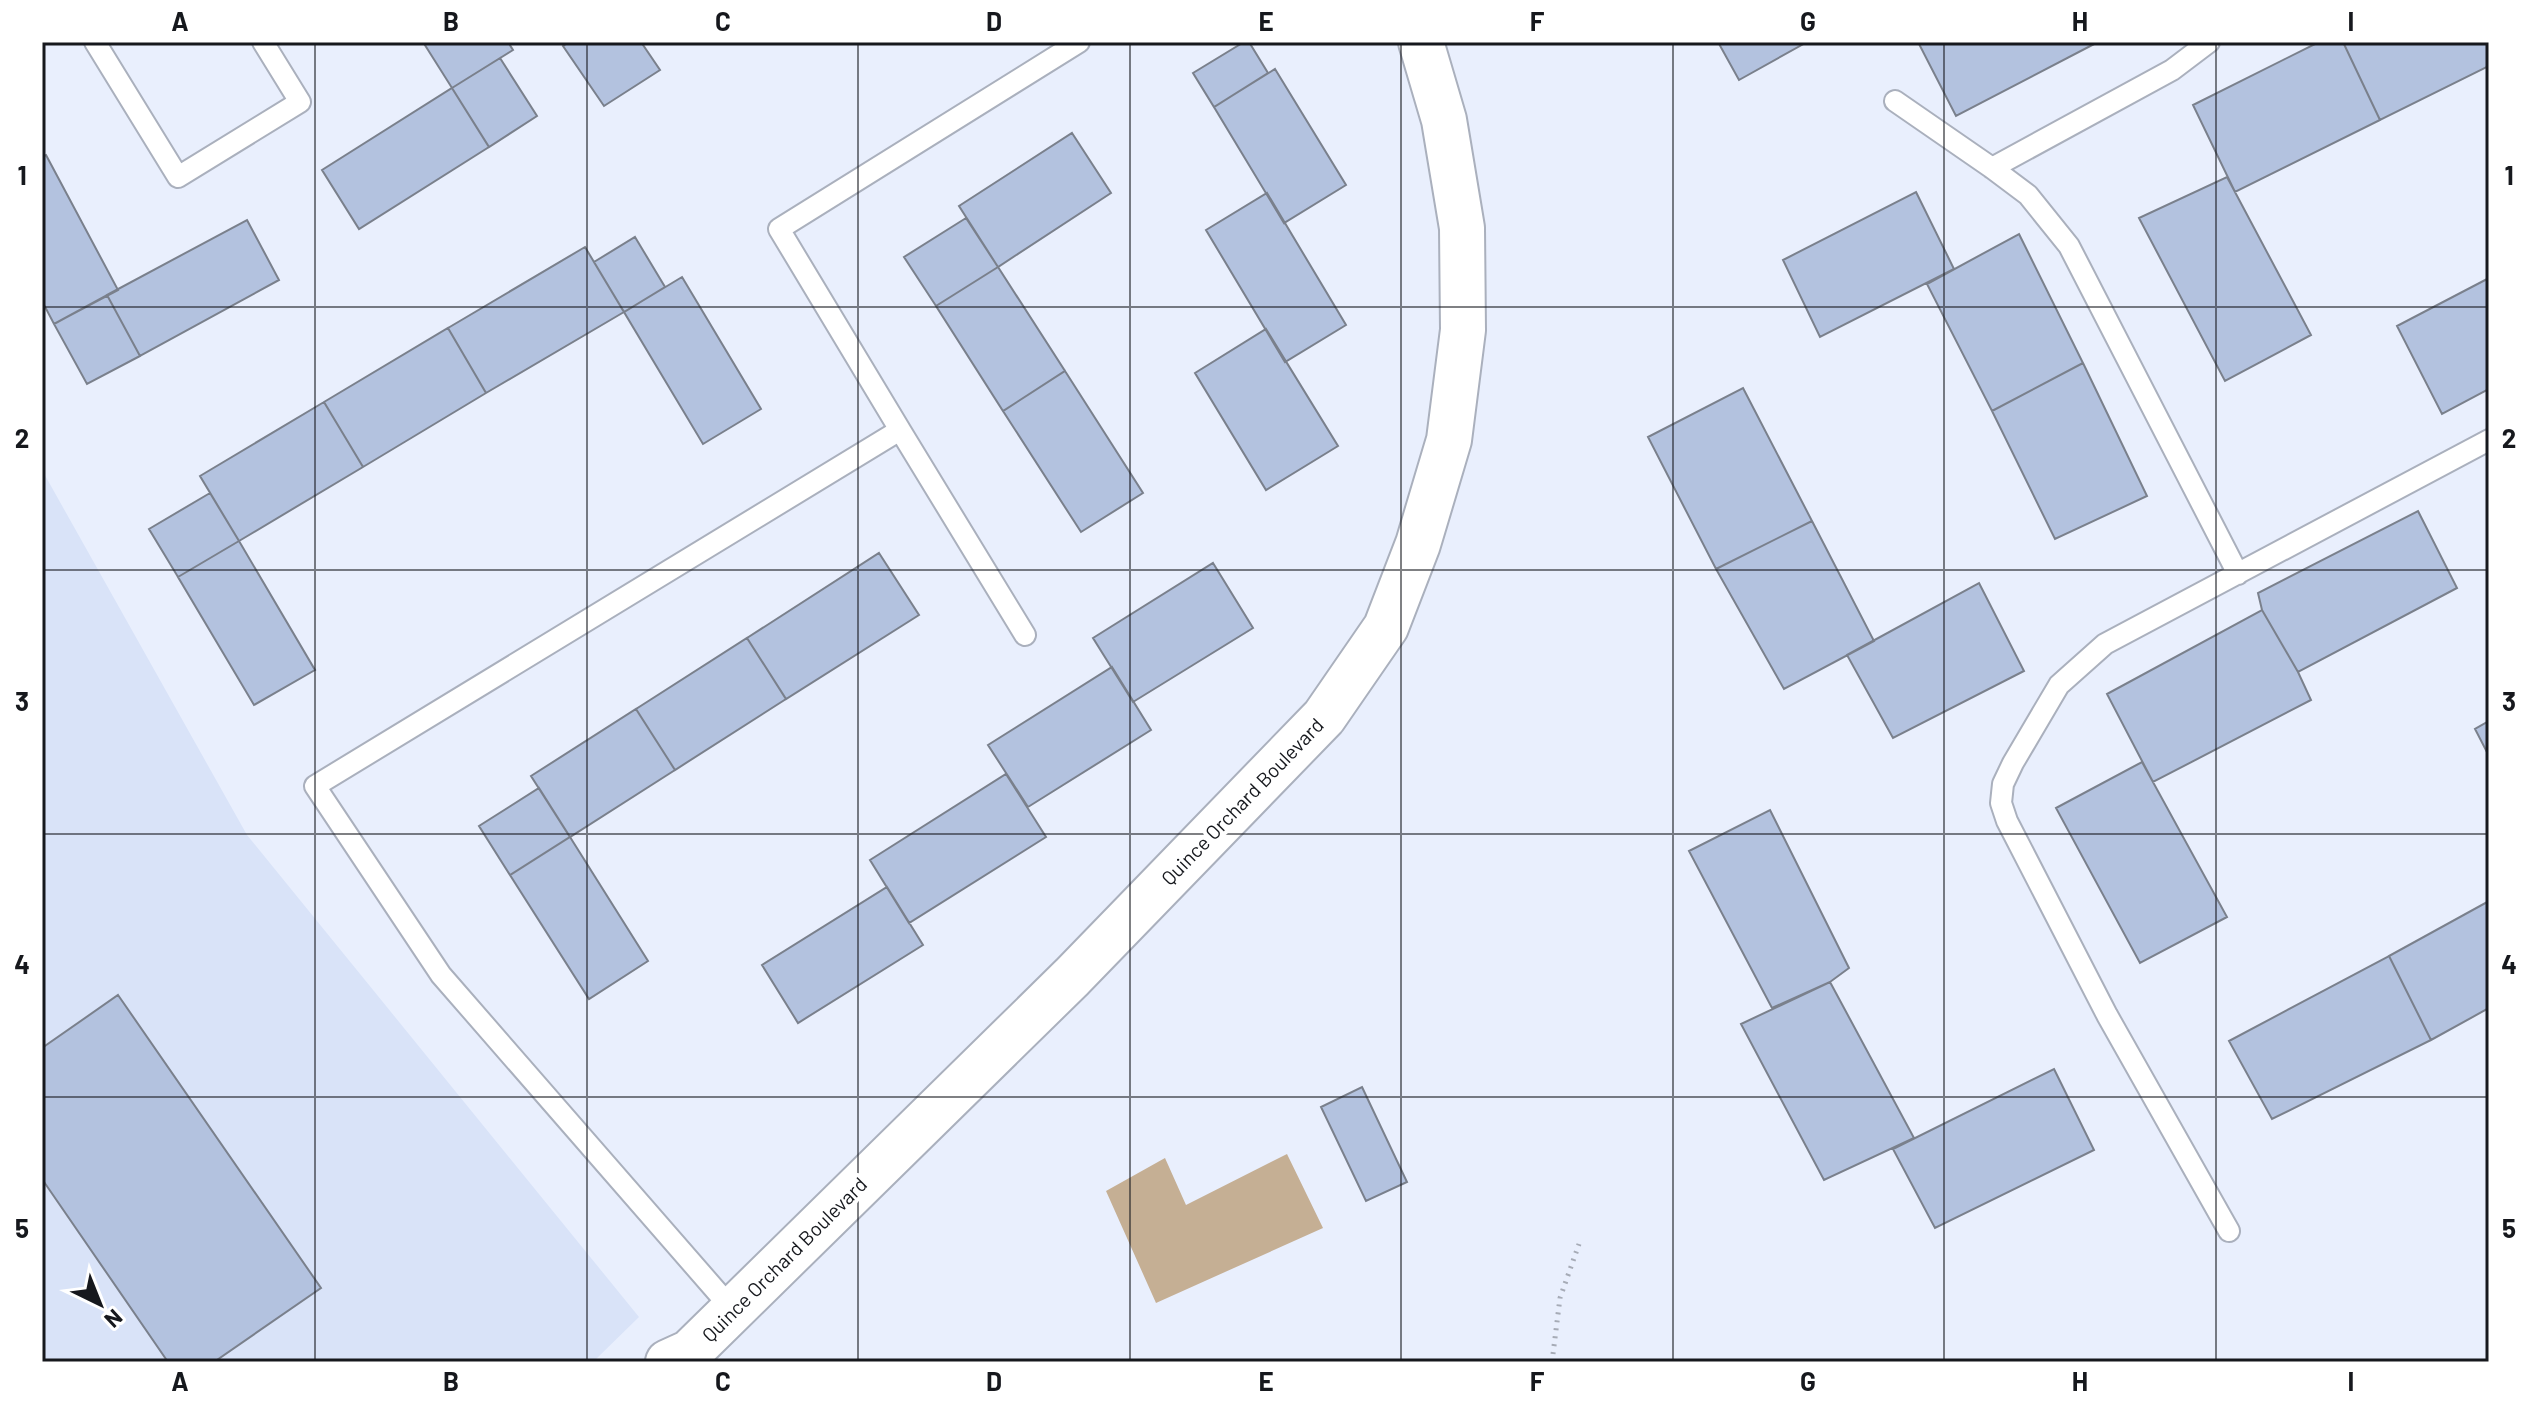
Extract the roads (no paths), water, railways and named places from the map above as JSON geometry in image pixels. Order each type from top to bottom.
[{"type":"street","name":"Quince Orchard Boulevard","points":[[682,1359],[1072,977],[1324,717],[1386,627],[1418,544],[1449,440],[1463,330],[1462,228],[1444,120],[1421,42]]},
{"type":"lane","points":[[95,42],[178,177],[300,102],[263,42]]},
{"type":"lane","points":[[1025,635],[779,229],[1079,42]]},
{"type":"lane","points":[[1992,168],[2172,70],[2209,42]]},
{"type":"lane","points":[[1895,101],[2028,195],[2069,246],[2238,574]]},
{"type":"lane","points":[[732,1309],[441,975],[315,786],[900,430]]},
{"type":"lane","points":[[2229,1231],[2107,1015],[2007,821],[2001,803],[2003,784],[2059,685],[2105,644],[2489,440]]}]
